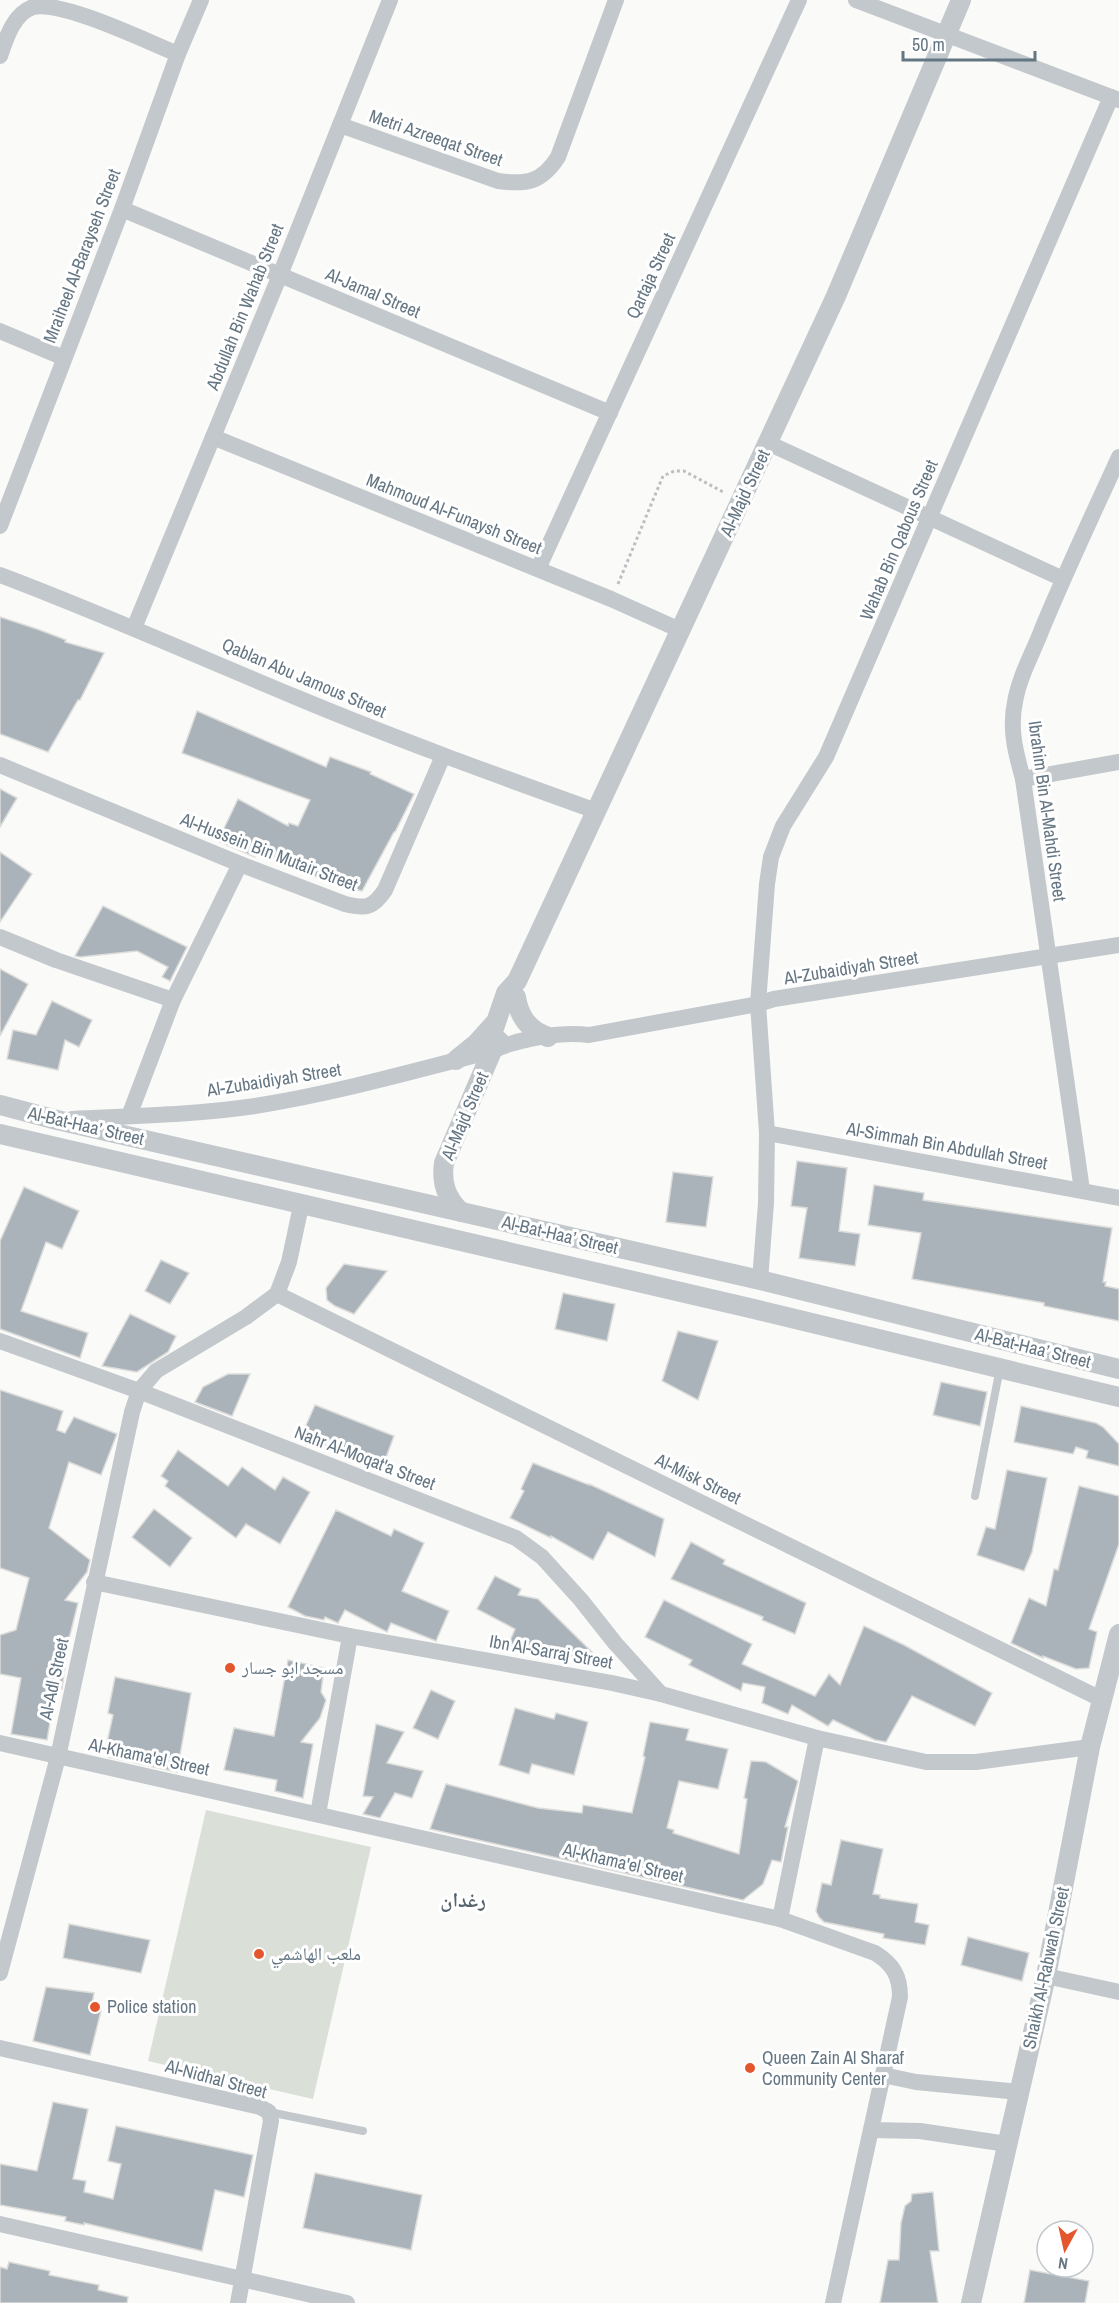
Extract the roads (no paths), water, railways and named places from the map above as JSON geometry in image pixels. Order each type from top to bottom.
[{"type":"street","name":"Mraiheel Al-Barayseh Street","points":[[0,526],[122,209],[178,54],[201,0]]},
{"type":"street","name":"Abdullah Bin Wahab Street","points":[[134,628],[280,275],[390,0]]},
{"type":"street","name":"Metri Azreeqat Street","points":[[340,125],[498,181],[515,183],[532,181],[550,170],[558,157],[616,0]]},
{"type":"street","name":"Qartaja Street","points":[[538,569],[798,0]]},
{"type":"street","points":[[856,0],[1115,98]]},
{"type":"street","name":"Al-Majd Street","points":[[461,1212],[447,1195],[442,1174],[444,1163],[492,1051],[499,1042],[517,989],[596,811],[836,296],[961,0]]},
{"type":"street","points":[[0,56],[6,37],[19,16],[33,7],[54,5],[75,10],[178,54]]},
{"type":"street","name":"Wahab Bin Qabous Street","points":[[760,1280],[767,1194],[767,1133],[758,1004],[771,857],[783,826],[826,757],[1115,98]]},
{"type":"street","name":"Al-Jamal Street","points":[[122,209],[610,413]]},
{"type":"street","points":[[0,331],[64,358]]},
{"type":"street","name":"Mahmoud Al-Funaysh Street","points":[[213,437],[611,599],[680,630]]},
{"type":"street","points":[[768,443],[1063,579]]},
{"type":"street","name":"Ibrahim Bin Al-Mahdi Street","points":[[1082,1191],[1023,779],[1013,741],[1015,702],[1063,579],[1119,457]]},
{"type":"street","name":"Qablan Abu Jamous Street","points":[[0,575],[134,628],[298,699],[443,756],[596,811]]},
{"type":"street","name":"Al-Hussein Bin Mutair Street","points":[[0,765],[240,864],[358,908],[369,907],[377,902],[385,890],[443,756]]},
{"type":"street","points":[[1023,779],[1119,762]]},
{"type":"street","points":[[129,1116],[174,1000],[240,864]]},
{"type":"street","points":[[0,937],[56,960],[174,1000]]},
{"type":"street","name":"Al-Zubaidiyah Street","points":[[492,1051],[504,1055],[567,1045],[589,1035],[758,1004],[774,999],[1119,945]]},
{"type":"street","points":[[517,989],[523,1018],[538,1033],[549,1037]]},
{"type":"street","name":"Al-Majd Street","points":[[492,1051],[490,1040],[506,993],[517,989]]},
{"type":"street","points":[[456,1060],[477,1043],[496,1022]]},
{"type":"street","name":"Al-Zubaidiyah Street","points":[[57,1120],[170,1115],[253,1106],[330,1093],[492,1051],[508,1044],[573,1033],[589,1035]]},
{"type":"street","name":"Al-Bat-Haa’ Street","points":[[0,1105],[57,1120],[760,1280],[1119,1369]]},
{"type":"street","name":"Al-Simmah Bin Abdullah Street","points":[[767,1133],[1119,1198]]},
{"type":"street","name":"Al-Bat-Haa’ Street","points":[[0,1134],[301,1206],[754,1309],[1119,1397]]},
{"type":"street","points":[[139,1391],[156,1371],[246,1317],[277,1294],[289,1262],[301,1206]]},
{"type":"street","points":[[754,1309],[760,1280]]},
{"type":"street","name":"Al-Misk Street","points":[[277,1294],[1103,1700]]},
{"type":"street","name":"Nahr Al-Moqat'a Street","points":[[0,1341],[139,1391],[516,1538],[542,1557],[661,1694]]},
{"type":"street","name":"Al-Adl Street","points":[[0,1973],[58,1757],[94,1582],[132,1412],[139,1391]]},
{"type":"street","name":"Ibn Al-Sarraj Street","points":[[94,1582],[350,1636],[612,1683],[661,1694],[817,1738],[926,1762],[976,1762],[1090,1747]]},
{"type":"street","name":"Shaikh Al-Rabwah Street","points":[[971,2303],[1046,1976],[1090,1747],[1119,1634]]},
{"type":"street","points":[[318,1814],[350,1636]]},
{"type":"street","points":[[780,1919],[817,1738]]},
{"type":"street","name":"Al-Khama'el Street","points":[[0,1743],[780,1919],[875,1953],[887,1960],[896,1972],[900,1997],[832,2303]]},
{"type":"street","points":[[1046,1976],[1119,1992]]},
{"type":"street","name":"Al-Nidhal Street","points":[[0,2048],[249,2105],[269,2112],[270,2129],[238,2303]]},
{"type":"street","points":[[883,2075],[916,2082],[1019,2092]]},
{"type":"street","points":[[872,2130],[920,2131],[1007,2144]]},
{"type":"street","points":[[0,2224],[346,2303]]},
{"type":"lane","points":[[975,1496],[1000,1368]]},
{"type":"lane","points":[[269,2112],[363,2131]]},
{"type":"place","name":"مسجد ابو جسار","points":[[230,1668]]},
{"type":"place","name":"ملعب الهاشمي","points":[[259,1954]]},
{"type":"place","name":"Police station","points":[[95,2007]]},
{"type":"place","name":"Queen Zain Al Sharaf Community Center","points":[[750,2068]]},
{"type":"district","name":"رغدان","points":[[463,1900]]}]
